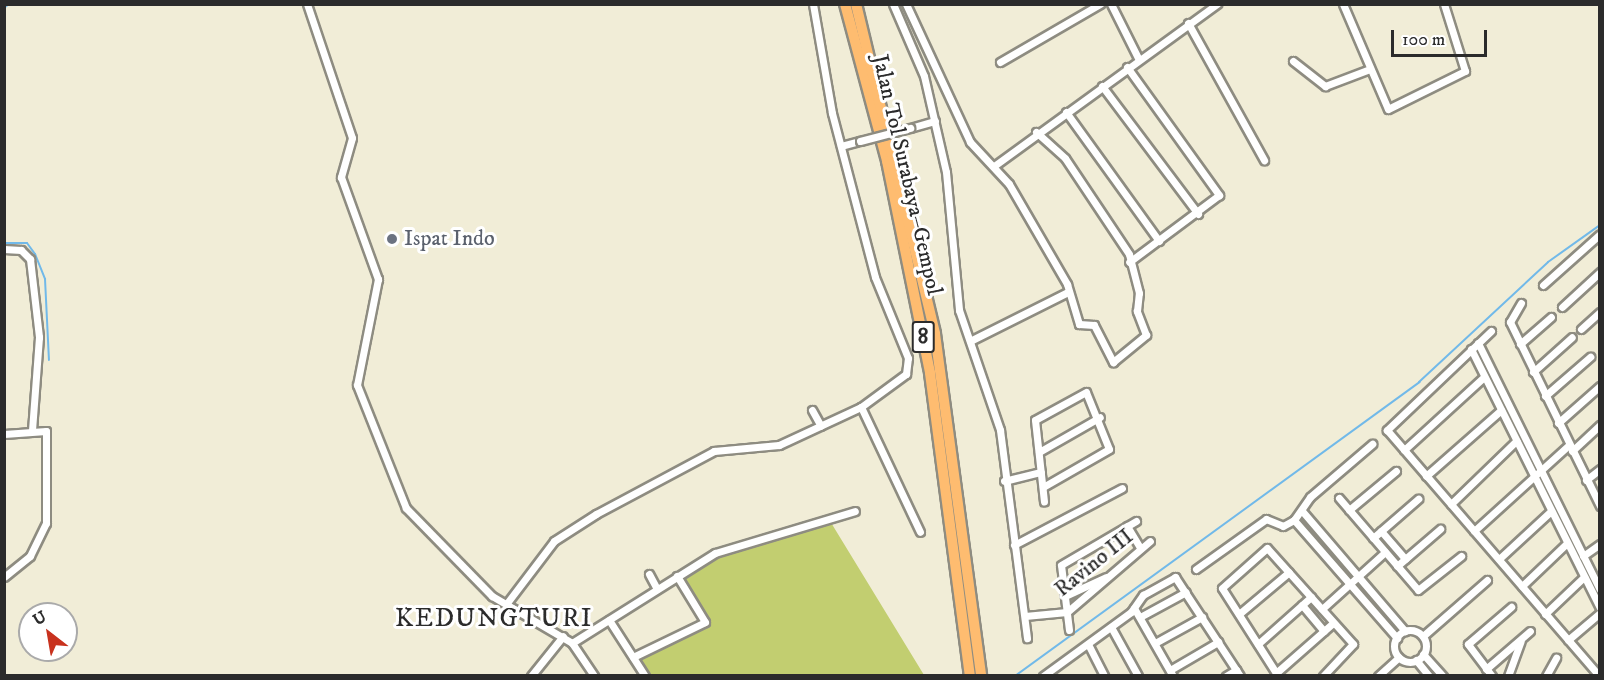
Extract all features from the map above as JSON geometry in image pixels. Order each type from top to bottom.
[{"type":"highway","name":"Jalan Tol Surabaya–Gempol","points":[[845,4],[886,160],[930,373],[970,675]]},
{"type":"highway","name":"Jalan Tol Surabaya–Gempol","points":[[856,4],[935,334],[981,675]]},
{"type":"street","points":[[307,4],[352,138],[341,177],[378,279],[357,385],[406,508],[484,588],[573,643],[594,675]]},
{"type":"street","points":[[507,603],[555,540],[596,514],[714,451],[779,445],[821,426],[861,407],[892,387],[909,367],[875,277],[841,146],[813,4]]},
{"type":"street","points":[[893,4],[924,76],[935,121],[951,210],[959,310],[1000,430],[1004,481],[1027,638]]},
{"type":"street","points":[[906,4],[970,142],[994,166],[1047,247],[1068,292],[1078,324],[1094,325],[1113,362],[1146,335],[1129,262],[1071,166],[1036,132]]},
{"type":"street","points":[[1000,63],[1100,4]]},
{"type":"street","points":[[1111,4],[1138,58]]},
{"type":"street","points":[[994,166],[1036,132],[1216,4]]},
{"type":"street","points":[[1343,4],[1386,107],[1465,71],[1444,4]]},
{"type":"street","points":[[1188,23],[1264,160]]},
{"type":"street","points":[[1293,61],[1314,83],[1330,87],[1370,69]]},
{"type":"street","points":[[1127,67],[1219,195],[1198,214],[1129,262]]},
{"type":"street","points":[[1102,86],[1198,214]]},
{"type":"street","points":[[1066,112],[1159,242]]},
{"type":"street","points":[[841,146],[935,121]]},
{"type":"street","points":[[1543,285],[1599,234]]},
{"type":"street","points":[[4,249],[25,252],[30,259],[39,337],[36,430],[46,523],[30,556],[4,577]]},
{"type":"street","points":[[1562,307],[1599,272]]},
{"type":"street","points":[[970,341],[1068,292]]},
{"type":"street","points":[[1521,303],[1509,317],[1533,372],[1599,506]]},
{"type":"street","points":[[1581,329],[1599,312]]},
{"type":"street","points":[[1520,344],[1551,317]]},
{"type":"street","points":[[1491,331],[1388,426],[1426,476],[1599,675]]},
{"type":"street","points":[[1533,372],[1572,337]]},
{"type":"street","points":[[1478,343],[1599,590]]},
{"type":"street","points":[[1471,349],[1599,608]]},
{"type":"street","points":[[1545,396],[1590,357]]},
{"type":"street","points":[[1404,450],[1484,377]]},
{"type":"street","points":[[1558,423],[1599,386]]},
{"type":"street","points":[[1043,487],[1109,449],[1100,417],[1084,392],[1034,423],[1044,502]]},
{"type":"street","points":[[861,407],[920,532]]},
{"type":"street","points":[[812,410],[821,426]]},
{"type":"street","points":[[1426,476],[1501,410]]},
{"type":"street","points":[[1039,452],[1100,417]]},
{"type":"street","points":[[1474,531],[1540,469],[1599,425]]},
{"type":"street","points":[[4,434],[36,430]]},
{"type":"street","points":[[1451,504],[1516,441]]},
{"type":"street","points":[[1196,569],[1269,518],[1283,526],[1294,520],[1303,512],[1310,497],[1372,444]]},
{"type":"street","points":[[1586,480],[1599,469]]},
{"type":"street","points":[[1349,510],[1396,471]]},
{"type":"street","points":[[1004,481],[1041,472]]},
{"type":"street","points":[[1014,545],[1122,488]]},
{"type":"street","points":[[1339,498],[1420,590],[1461,556]]},
{"type":"street","points":[[1373,538],[1418,499]]},
{"type":"street","points":[[1499,559],[1551,511]]},
{"type":"street","points":[[573,643],[715,553],[855,512]]},
{"type":"street","points":[[1303,512],[1405,631],[1423,636]]},
{"type":"street","points":[[1294,520],[1397,638],[1399,657]]},
{"type":"street","points":[[1070,630],[1062,563],[1136,521]]},
{"type":"street","points":[[1127,526],[1140,548]]},
{"type":"street","points":[[1397,566],[1440,529]]},
{"type":"street","points":[[1381,531],[1404,559]]},
{"type":"street","name":"Ravino III","points":[[1025,616],[1067,612],[1150,541]]},
{"type":"street","points":[[1522,586],[1567,543]]},
{"type":"street","points":[[1583,556],[1599,544]]},
{"type":"street","points":[[1323,675],[1354,646],[1267,548],[1227,579],[1222,588],[1277,674],[1333,623]]},
{"type":"street","points":[[1322,609],[1385,552]]},
{"type":"street","points":[[1239,614],[1289,572]]},
{"type":"street","points":[[650,574],[657,589]]},
{"type":"street","points":[[1065,596],[1109,575]]},
{"type":"street","points":[[633,657],[705,622],[677,576]]},
{"type":"street","points":[[1045,675],[1112,627],[1134,608],[1143,595],[1175,577],[1238,673],[1226,675]]},
{"type":"street","points":[[1545,614],[1584,577]]},
{"type":"street","points":[[1443,675],[1423,654],[1423,636],[1487,580]]},
{"type":"street","points":[[1140,617],[1186,592]]},
{"type":"street","points":[[1258,644],[1311,597]]},
{"type":"street","points":[[1302,605],[1324,632]]},
{"type":"street","points":[[1492,675],[1467,646],[1511,607]]},
{"type":"street","points":[[1134,608],[1172,673],[1218,642]]},
{"type":"street","points":[[1568,640],[1599,613]]},
{"type":"street","points":[[1155,643],[1202,617]]},
{"type":"street","points":[[609,620],[645,675]]},
{"type":"street","points":[[1112,627],[1138,675]]},
{"type":"street","points":[[1397,638],[1405,631]]},
{"type":"street","points":[[1486,669],[1530,631]]},
{"type":"street","points":[[531,675],[563,636]]},
{"type":"street","points":[[1508,675],[1521,641]]},
{"type":"street","points":[[1088,644],[1104,675]]},
{"type":"street","points":[[1416,660],[1423,654]]},
{"type":"street","points":[[1399,657],[1416,660],[1429,675]]},
{"type":"street","points":[[1378,675],[1399,657]]},
{"type":"street","points":[[1546,675],[1556,658]]},
{"type":"green space","points":[[830,521],[924,675],[650,675],[639,656],[710,621],[684,578],[712,560]]},
{"type":"waterway","points":[[4,8],[9,4]]},
{"type":"waterway","points":[[1015,676],[1419,382],[1548,262],[1600,225]]},
{"type":"waterway","points":[[4,243],[27,243],[35,254],[45,279],[49,360]]},
{"type":"place","name":"Ispat Indo","points":[[392,239]]},
{"type":"district","name":"KEDUNGTURI","points":[[494,619]]}]
